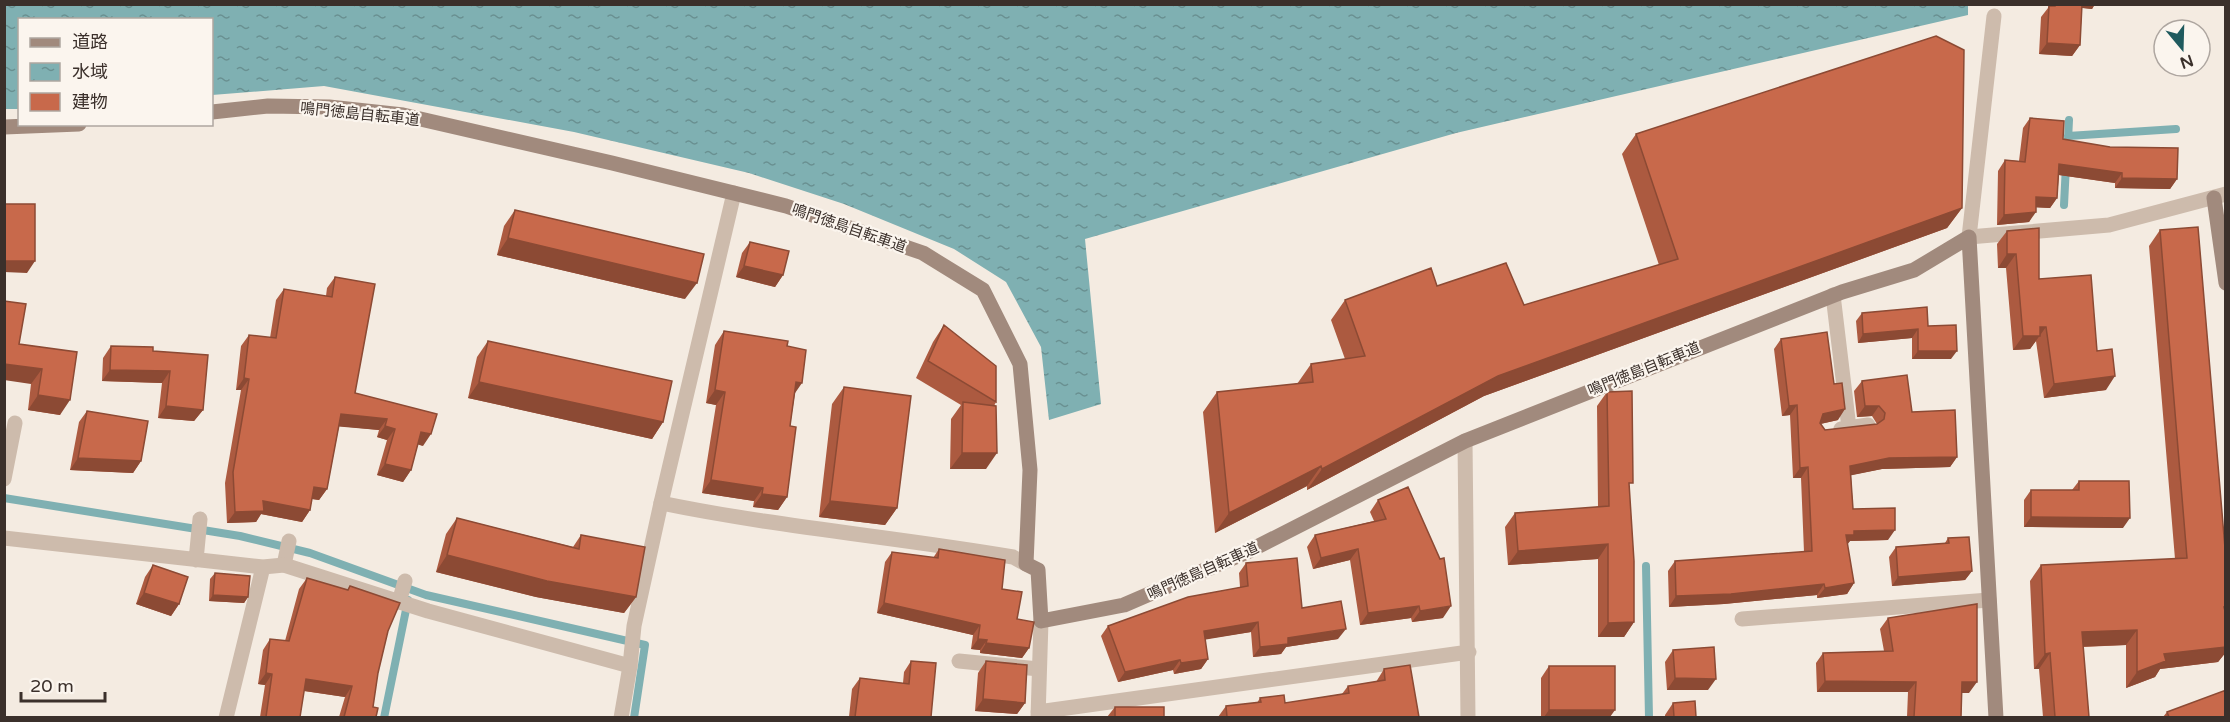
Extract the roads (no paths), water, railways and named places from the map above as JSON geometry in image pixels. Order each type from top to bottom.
[{"type":"main road","name":"鳴門徳島自転車道","points":[[213,112],[268,106],[329,107],[403,116],[786,206],[923,253],[983,290],[1020,364],[1030,470],[1026,564]]},
{"type":"main road","points":[[4,127],[29,126]]},
{"type":"main road","points":[[2220,196],[2226,283]]},
{"type":"main road","name":"鳴門徳島自転車道","points":[[1041,621],[1124,605],[1249,551],[1465,441],[1833,296],[1914,270],[1969,237]]},
{"type":"main road","points":[[1969,237],[1996,717]]},
{"type":"main road","points":[[1026,564],[1038,570],[1041,621]]},
{"type":"street","points":[[1994,15],[1969,237],[2109,225],[2220,196]]},
{"type":"street","points":[[621,717],[634,626],[734,193]]},
{"type":"street","points":[[1833,296],[1849,428]]},
{"type":"street","points":[[4,479],[15,423]]},
{"type":"street","points":[[1822,432],[1868,425]]},
{"type":"street","points":[[1465,441],[1468,717]]},
{"type":"street","points":[[661,503],[702,511],[938,544],[1013,557],[1026,564]]},
{"type":"street","points":[[196,560],[200,519]]},
{"type":"street","points":[[4,538],[263,567],[284,565],[399,602],[630,666]]},
{"type":"street","points":[[284,565],[289,541]]},
{"type":"street","points":[[226,717],[263,567]]},
{"type":"street","points":[[399,602],[405,581]]},
{"type":"street","points":[[1742,619],[1989,600]]},
{"type":"street","points":[[1041,621],[1038,715],[1469,652]]},
{"type":"street","points":[[958,660],[1039,669]]},
{"type":"water","points":[[5,4],[1968,4],[1968,15],[1456,133],[1085,239],[1101,404],[1049,420],[1041,347],[1006,282],[954,249],[844,204],[749,173],[574,132],[324,86],[213,95],[213,18],[18,18],[18,109],[5,109]]},
{"type":"waterway","points":[[2068,140],[2069,120]]},
{"type":"waterway","points":[[2068,136],[2176,129]]},
{"type":"waterway","points":[[2064,205],[2066,165]]},
{"type":"waterway","points":[[4,498],[240,536],[310,553],[426,595],[645,645],[634,718]]},
{"type":"waterway","points":[[1646,566],[1649,718]]},
{"type":"waterway","points":[[384,718],[408,600]]}]
